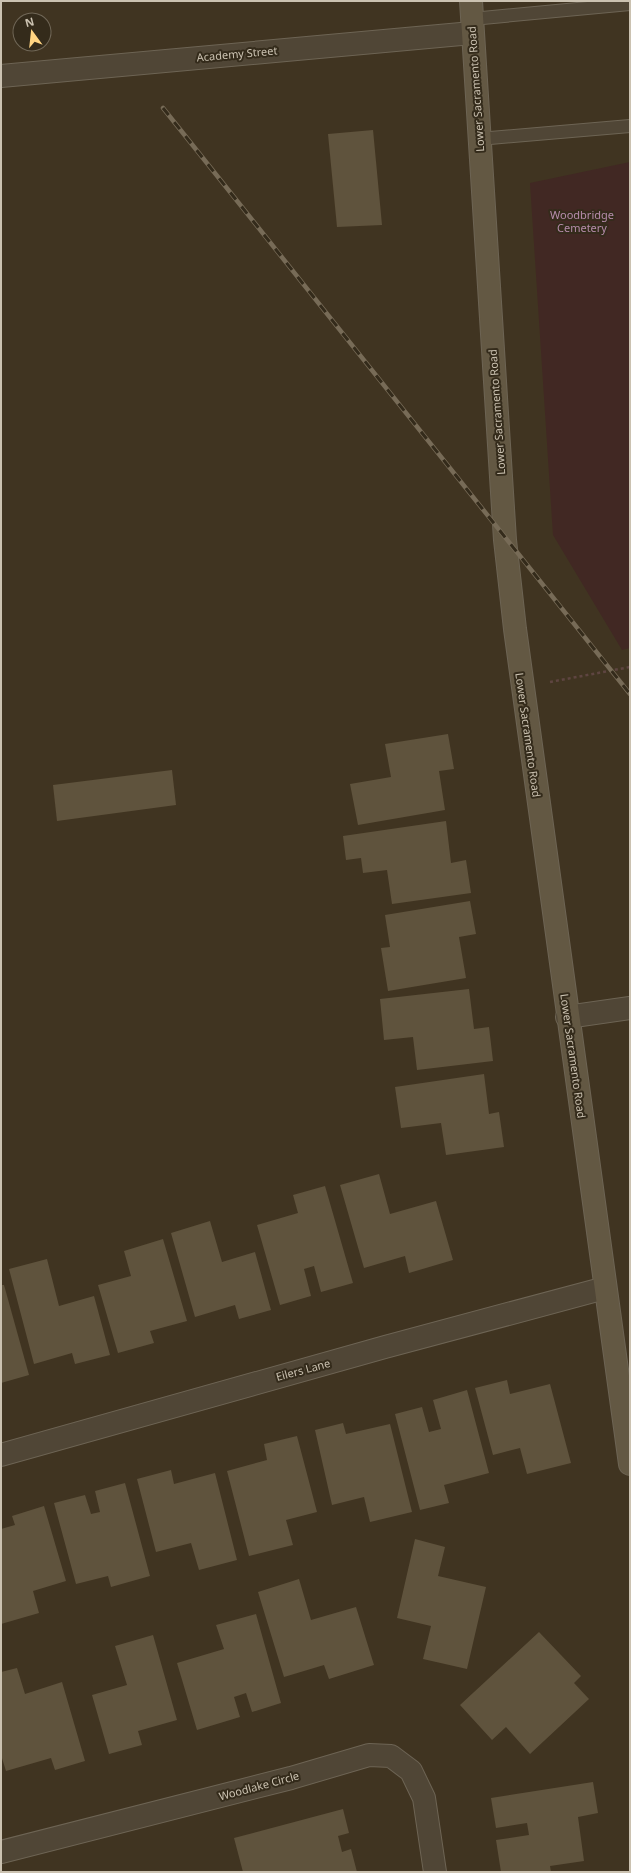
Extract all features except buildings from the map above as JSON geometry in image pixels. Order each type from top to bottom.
[{"type":"main road","name":"Lower Sacramento Road","points":[[472,18],[505,540],[522,688],[630,1464]]},
{"type":"street","name":"Academy Street","points":[[1,76],[472,18]]},
{"type":"street","points":[[568,1016],[630,1008]]},
{"type":"street","name":"Eilers Lane","points":[[1,1455],[605,1288]]},
{"type":"street","name":"Woodlake Circle","points":[[1,1852],[292,1778],[369,1755],[391,1756],[411,1771],[424,1798],[435,1872]]},
{"type":"lane","points":[[472,18],[630,4]]},
{"type":"lane","points":[[480,139],[630,126]]},
{"type":"path","points":[[522,688],[630,667]]},
{"type":"green space","name":"Woodbridge Cemetery","points":[[630,162],[630,648],[622,650],[553,535],[530,183]]},
{"type":"railway","points":[[163,108],[630,694]]}]
